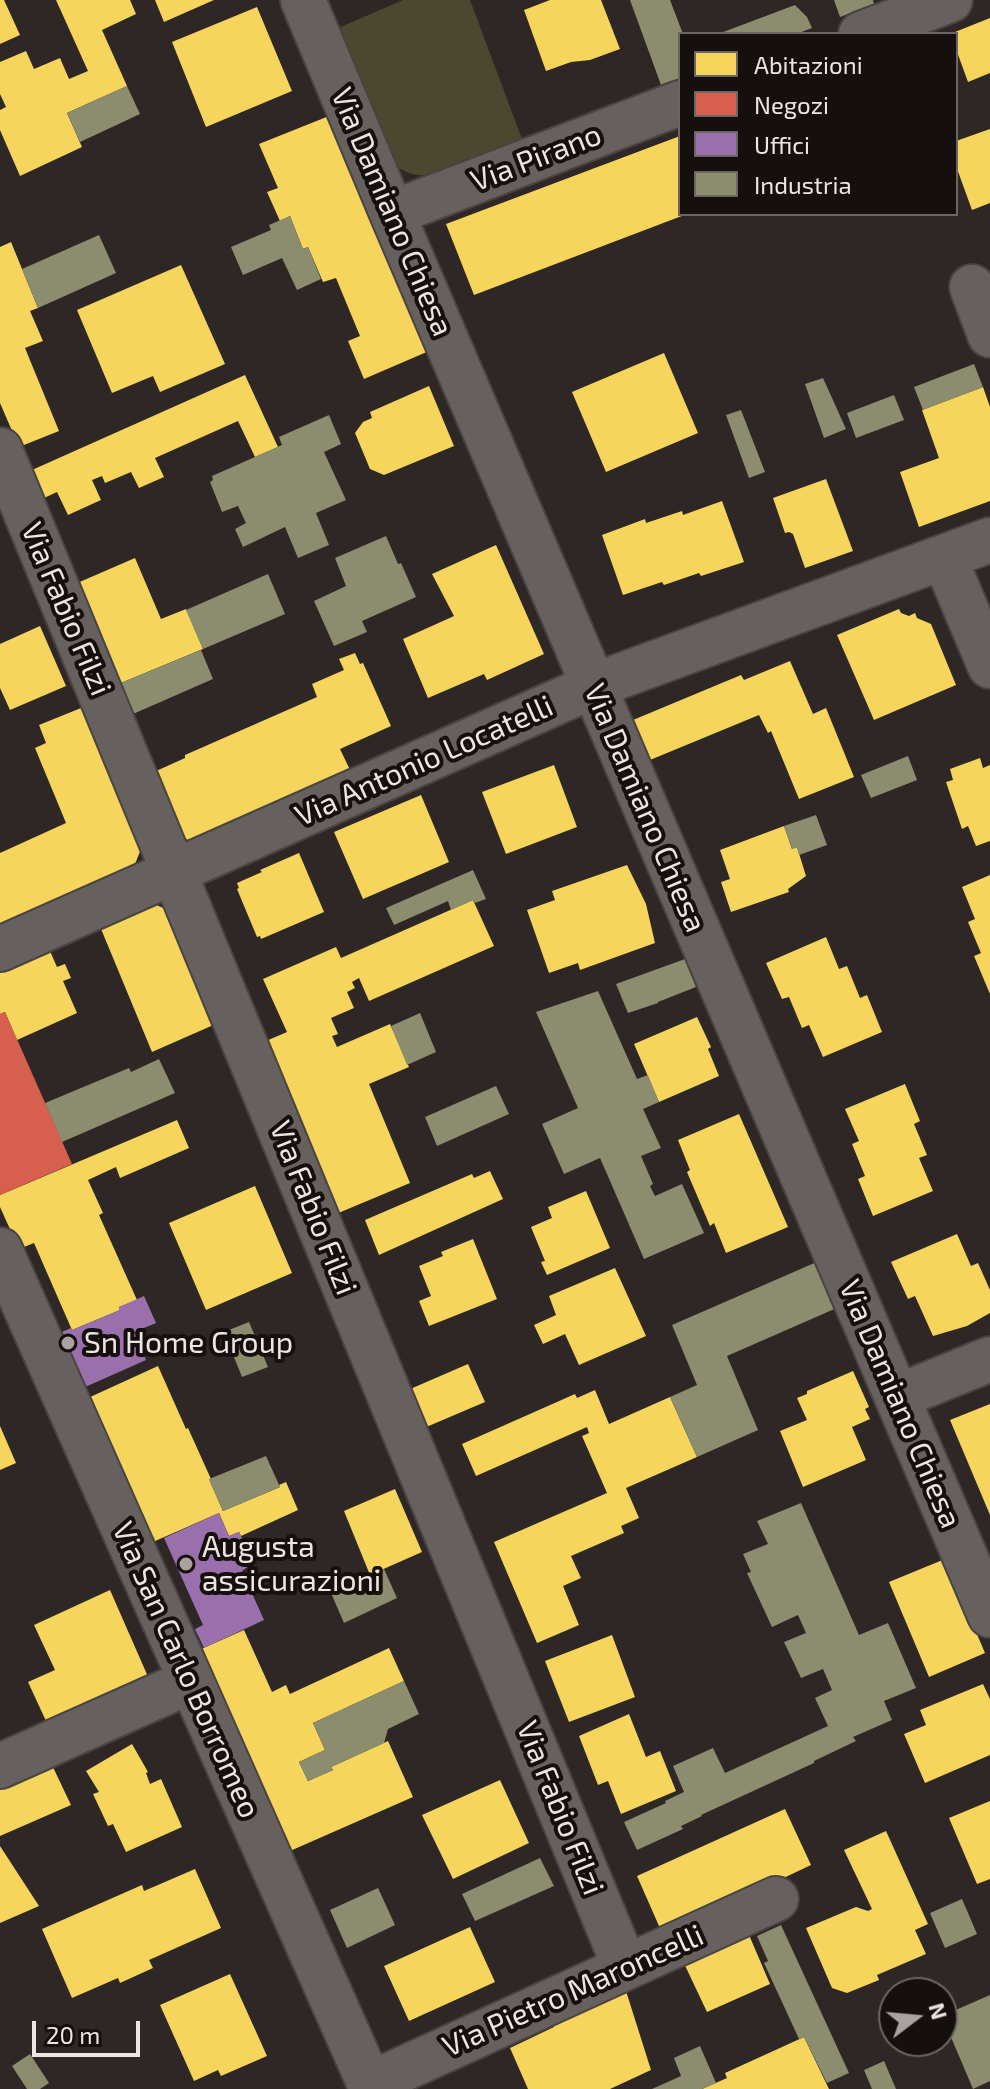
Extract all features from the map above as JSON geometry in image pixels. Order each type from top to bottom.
[{"type":"street","name":"Via Damiano Chiesa","points":[[303,0],[990,1615]]},
{"type":"street","points":[[872,32],[950,0]]},
{"type":"street","name":"Via Pirano","points":[[392,213],[678,104]]},
{"type":"street","points":[[972,287],[990,335]]},
{"type":"street","name":"Via Fabio Filzi","points":[[0,450],[625,1967]]},
{"type":"street","name":"Via Antonio Locatelli","points":[[0,949],[593,686],[990,540]]},
{"type":"street","points":[[944,557],[990,666]]},
{"type":"street","name":"Via San Carlo Borromeo","points":[[0,1250],[371,2086]]},
{"type":"street","points":[[897,1397],[990,1359]]},
{"type":"street","points":[[0,1766],[191,1681]]},
{"type":"street","name":"Via Pietro Maroncelli","points":[[371,2086],[776,1899]]},
{"type":"shaded area","points":[[403,0],[470,0],[522,139],[428,175],[409,173],[393,163],[336,29]]},
{"type":"building: Abitazioni","points":[[0,0],[4,0],[20,35],[0,44]]},
{"type":"building: Abitazioni","points":[[56,0],[130,0],[136,14],[102,30],[127,86],[67,113],[82,147],[20,176],[0,130],[0,110],[6,107],[0,94],[0,62],[26,51],[34,69],[60,58],[69,79],[88,71]]},
{"type":"building: Abitazioni","points":[[155,0],[214,0],[164,22]]},
{"type":"building: Abitazioni","points":[[550,0],[601,0],[620,49],[546,71],[524,10]]},
{"type":"building: Abitazioni","points":[[257,7],[292,91],[206,127],[172,42]]},
{"type":"building: Abitazioni","points":[[990,18],[990,73],[968,82],[958,54],[958,32],[955,32]]},
{"type":"building: Abitazioni","points":[[334,114],[429,351],[364,379],[348,341],[360,336],[336,278],[323,282],[308,247],[303,249],[290,216],[280,221],[267,192],[278,188],[259,144]]},
{"type":"building: Abitazioni","points":[[990,129],[990,203],[972,210],[958,172],[958,140]]},
{"type":"building: Abitazioni","points":[[678,137],[678,216],[682,216],[474,295],[446,224]]},
{"type":"building: Abitazioni","points":[[11,242],[38,308],[30,311],[43,341],[25,348],[59,431],[19,447],[0,403],[0,247]]},
{"type":"building: Abitazioni","points":[[181,265],[225,364],[160,392],[153,376],[112,393],[77,310]]},
{"type":"building: Abitazioni","points":[[664,353],[698,433],[606,472],[572,392]]},
{"type":"building: Abitazioni","points":[[245,375],[278,447],[255,457],[238,421],[155,458],[164,477],[139,488],[131,472],[105,483],[102,476],[92,480],[101,500],[68,515],[57,492],[44,498],[32,470]]},
{"type":"building: Abitazioni","points":[[429,386],[454,446],[384,475],[370,469],[355,433],[363,422],[372,418],[370,412]]},
{"type":"building: Abitazioni","points":[[983,387],[990,407],[990,501],[919,527],[900,472],[939,458],[922,410]]},
{"type":"building: Abitazioni","points":[[826,479],[853,551],[805,568],[793,534],[785,533],[773,498]]},
{"type":"building: Abitazioni","points":[[722,501],[744,562],[623,595],[602,535],[645,519],[646,523],[682,511],[683,515]]},
{"type":"building: Abitazioni","points":[[496,545],[544,654],[487,680],[484,674],[428,698],[403,639],[454,616],[432,574]]},
{"type":"building: Abitazioni","points":[[135,558],[161,619],[186,609],[203,649],[116,685],[75,584]]},
{"type":"building: Abitazioni","points":[[899,609],[909,616],[915,613],[917,618],[931,624],[956,685],[874,720],[837,635]]},
{"type":"building: Abitazioni","points":[[40,626],[66,686],[10,710],[0,688],[0,644]]},
{"type":"building: Abitazioni","points":[[355,653],[360,664],[363,663],[391,726],[340,749],[351,772],[196,839],[188,840],[180,835],[154,772],[185,758],[185,755],[317,697],[312,684],[344,670],[339,659]]},
{"type":"building: Abitazioni","points":[[790,661],[813,714],[826,708],[854,777],[799,799],[771,731],[768,733],[759,715],[650,760],[633,720],[741,675],[744,680]]},
{"type":"building: Abitazioni","points":[[86,706],[143,844],[135,864],[0,926],[0,853],[66,823],[35,748],[46,743],[39,725]]},
{"type":"building: Abitazioni","points":[[980,758],[983,768],[990,765],[990,841],[976,846],[968,826],[962,829],[946,782],[953,780],[950,769]]},
{"type":"building: Abitazioni","points":[[554,765],[577,827],[506,854],[482,792]]},
{"type":"building: Abitazioni","points":[[421,795],[449,862],[363,899],[334,832]]},
{"type":"building: Abitazioni","points":[[784,826],[792,849],[797,847],[806,876],[788,889],[789,892],[731,912],[721,882],[730,879],[720,850]]},
{"type":"building: Abitazioni","points":[[299,853],[324,912],[261,939],[257,937],[237,883]]},
{"type":"building: Abitazioni","points":[[627,865],[646,904],[655,943],[580,970],[578,963],[549,973],[527,910],[555,900],[552,891]]},
{"type":"building: Abitazioni","points":[[990,875],[990,994],[974,956],[981,953],[968,922],[975,919],[962,887]]},
{"type":"building: Abitazioni","points":[[473,900],[494,946],[369,1001],[359,978],[352,982],[355,988],[347,992],[354,1008],[331,1018],[338,1034],[332,1036],[337,1047],[390,1024],[409,1067],[369,1084],[410,1183],[336,1214],[266,1041],[287,1032],[263,979],[336,947],[341,958]]},
{"type":"building: Abitazioni","points":[[149,902],[173,912],[218,1023],[152,1052],[99,924]]},
{"type":"building: Abitazioni","points":[[826,937],[839,969],[847,966],[860,998],[867,995],[882,1032],[823,1057],[809,1025],[802,1028],[789,997],[782,999],[766,963]]},
{"type":"building: Abitazioni","points":[[46,942],[57,967],[65,964],[71,978],[63,981],[77,1013],[17,1040],[5,1012],[0,1014],[0,963]]},
{"type":"building: Abitazioni","points":[[697,1017],[711,1047],[708,1049],[719,1076],[659,1102],[634,1044]]},
{"type":"building: Abitazioni","points":[[905,1084],[920,1121],[914,1124],[927,1155],[919,1158],[933,1191],[873,1216],[858,1179],[865,1176],[852,1144],[859,1141],[845,1109]]},
{"type":"building: Abitazioni","points":[[739,1114],[788,1227],[726,1253],[714,1223],[710,1226],[687,1172],[690,1170],[678,1140]]},
{"type":"building: Abitazioni","points":[[177,1120],[189,1148],[120,1178],[116,1167],[88,1180],[103,1213],[99,1215],[137,1300],[72,1330],[34,1243],[19,1249],[0,1207],[0,1195]]},
{"type":"building: Abitazioni","points":[[490,1171],[503,1199],[379,1255],[365,1220],[472,1174],[474,1178]]},
{"type":"building: Abitazioni","points":[[255,1186],[292,1273],[206,1310],[169,1223]]},
{"type":"building: Abitazioni","points":[[586,1191],[610,1248],[547,1275],[541,1262],[545,1261],[531,1227],[552,1218],[548,1207]]},
{"type":"building: Abitazioni","points":[[957,1234],[971,1266],[978,1263],[990,1290],[990,1313],[967,1326],[933,1336],[915,1296],[908,1299],[891,1262]]},
{"type":"building: Abitazioni","points":[[473,1239],[497,1299],[429,1326],[419,1301],[431,1296],[419,1266],[443,1256],[441,1252]]},
{"type":"building: Abitazioni","points":[[615,1268],[646,1336],[579,1365],[565,1334],[543,1344],[534,1325],[556,1315],[549,1296]]},
{"type":"building: Abitazioni","points":[[468,1364],[485,1402],[424,1428],[408,1390]]},
{"type":"building: Abitazioni","points":[[158,1366],[223,1511],[286,1482],[298,1510],[241,1536],[239,1532],[229,1536],[219,1513],[153,1542],[88,1398]]},
{"type":"building: Abitazioni","points":[[853,1371],[869,1407],[865,1409],[870,1419],[852,1427],[866,1460],[803,1487],[780,1431],[807,1420],[797,1398]]},
{"type":"building: Abitazioni","points":[[595,1390],[609,1424],[670,1397],[697,1457],[626,1488],[639,1518],[621,1526],[624,1533],[571,1556],[581,1578],[563,1586],[579,1625],[537,1643],[494,1542],[607,1493],[582,1436],[589,1433],[587,1427],[476,1476],[462,1444],[575,1394],[577,1398]]},
{"type":"building: Abitazioni","points":[[990,1404],[990,1515],[950,1420]]},
{"type":"building: Abitazioni","points":[[0,1426],[16,1463],[0,1470]]},
{"type":"building: Abitazioni","points":[[395,1489],[422,1552],[370,1575],[344,1511]]},
{"type":"building: Abitazioni","points":[[945,1559],[985,1653],[929,1677],[889,1582]]},
{"type":"building: Abitazioni","points":[[110,1590],[149,1679],[46,1721],[28,1682],[55,1670],[34,1625]]},
{"type":"building: Abitazioni","points":[[244,1630],[272,1692],[286,1685],[290,1694],[389,1648],[404,1681],[313,1723],[325,1750],[299,1762],[308,1781],[388,1741],[413,1797],[290,1851],[199,1650]]},
{"type":"building: Abitazioni","points":[[612,1635],[635,1697],[569,1722],[545,1661]]},
{"type":"building: Abitazioni","points":[[983,1684],[990,1699],[990,1755],[925,1783],[904,1734],[926,1725],[920,1710]]},
{"type":"building: Abitazioni","points":[[629,1714],[646,1757],[660,1751],[676,1791],[621,1814],[608,1781],[598,1785],[579,1736]]},
{"type":"building: Abitazioni","points":[[132,1744],[148,1772],[150,1784],[161,1779],[182,1827],[126,1852],[113,1824],[108,1826],[93,1794],[99,1792],[86,1771]]},
{"type":"building: Abitazioni","points":[[51,1763],[71,1805],[0,1836],[0,1786]]},
{"type":"building: Abitazioni","points":[[500,1780],[529,1843],[453,1879],[422,1815]]},
{"type":"building: Abitazioni","points":[[990,1801],[990,1879],[977,1884],[949,1818]]},
{"type":"building: Abitazioni","points":[[785,1809],[811,1865],[663,1935],[637,1876]]},
{"type":"building: Abitazioni","points":[[886,1831],[928,1924],[915,1930],[926,1954],[877,1975],[878,1980],[847,1993],[832,1988],[806,1928],[856,1907],[868,1911],[872,1909],[844,1850]]},
{"type":"building: Abitazioni","points":[[0,1846],[39,1906],[0,1923]]},
{"type":"building: Abitazioni","points":[[195,1869],[221,1928],[149,1960],[153,1968],[120,1983],[118,1978],[72,1998],[42,1929],[142,1885],[144,1891]]},
{"type":"building: Abitazioni","points":[[470,1927],[495,1982],[409,2021],[384,1966]]},
{"type":"building: Abitazioni","points":[[746,1928],[770,1984],[707,2012],[681,1957]]},
{"type":"building: Abitazioni","points":[[230,1974],[267,2056],[221,2076],[218,2070],[194,2081],[160,2005]]},
{"type":"building: Abitazioni","points":[[626,1991],[651,2070],[610,2089],[528,2089],[510,2048]]},
{"type":"building: Abitazioni","points":[[804,2037],[829,2089],[702,2089],[727,2078],[725,2073]]},
{"type":"building: Negozi","points":[[5,1012],[72,1164],[0,1195],[0,1014]]},
{"type":"building: Uffici","points":[[144,1296],[156,1323],[134,1332],[146,1360],[83,1388],[59,1333],[120,1310],[119,1307]]},
{"type":"building: Uffici","points":[[219,1513],[229,1536],[239,1532],[245,1544],[234,1549],[236,1555],[243,1553],[250,1558],[250,1565],[242,1571],[264,1620],[204,1648],[195,1629],[203,1625],[164,1538]]},
{"type":"building: Industria","points":[[630,0],[670,0],[682,32],[678,32],[678,79],[661,85]]},
{"type":"building: Industria","points":[[834,0],[873,0],[874,4],[840,17]]},
{"type":"building: Industria","points":[[795,5],[807,17],[812,28],[801,32],[723,32]]},
{"type":"building: Industria","points":[[127,86],[140,114],[80,142],[67,113]]},
{"type":"building: Industria","points":[[290,216],[303,249],[308,247],[321,279],[297,290],[282,258],[243,275],[231,247],[271,230],[269,225]]},
{"type":"building: Industria","points":[[99,235],[116,273],[38,308],[22,269]]},
{"type":"building: Industria","points":[[974,364],[983,387],[923,410],[914,387]]},
{"type":"building: Industria","points":[[823,378],[846,429],[824,438],[805,384]]},
{"type":"building: Industria","points":[[894,395],[904,420],[856,438],[847,413]]},
{"type":"building: Industria","points":[[741,410],[765,472],[749,478],[726,415]]},
{"type":"building: Industria","points":[[329,415],[341,444],[324,452],[346,500],[316,513],[329,545],[298,558],[285,527],[243,547],[235,529],[246,523],[238,506],[222,512],[210,482],[212,476],[282,445],[279,437]]},
{"type":"building: Industria","points":[[386,536],[416,597],[362,621],[367,632],[334,646],[314,601],[346,586],[335,558]]},
{"type":"building: Industria","points":[[268,574],[285,614],[203,649],[186,610]]},
{"type":"building: Industria","points":[[201,650],[213,679],[133,714],[121,683]]},
{"type":"building: Industria","points":[[908,756],[917,780],[871,798],[861,775]]},
{"type":"building: Industria","points":[[816,815],[827,845],[799,855],[797,847],[792,849],[784,826]]},
{"type":"building: Industria","points":[[473,870],[486,899],[475,903],[473,900],[451,910],[448,901],[394,925],[386,908]]},
{"type":"building: Industria","points":[[685,959],[696,987],[628,1013],[616,984]]},
{"type":"building: Industria","points":[[598,991],[637,1079],[648,1075],[659,1102],[643,1109],[661,1148],[641,1156],[653,1184],[650,1186],[655,1196],[682,1184],[704,1233],[644,1259],[600,1158],[564,1174],[542,1124],[578,1108],[536,1012]]},
{"type":"building: Industria","points":[[420,1013],[436,1052],[407,1065],[391,1026]]},
{"type":"building: Industria","points":[[159,1059],[175,1093],[62,1142],[45,1103],[129,1068],[131,1072]]},
{"type":"building: Industria","points":[[496,1086],[509,1114],[437,1146],[425,1117]]},
{"type":"building: Industria","points":[[819,1261],[839,1307],[727,1356],[758,1430],[697,1457],[670,1397],[697,1385],[672,1325]]},
{"type":"building: Industria","points":[[249,1322],[268,1367],[242,1377],[224,1332]]},
{"type":"building: Industria","points":[[266,1456],[280,1487],[223,1511],[209,1479]]},
{"type":"building: Industria","points":[[801,1503],[859,1635],[888,1623],[916,1688],[884,1701],[892,1720],[853,1737],[856,1741],[701,1815],[681,1826],[683,1829],[637,1850],[624,1822],[684,1792],[673,1766],[713,1748],[725,1773],[828,1726],[815,1698],[832,1690],[823,1669],[801,1678],[784,1642],[806,1633],[798,1615],[772,1627],[747,1573],[751,1572],[743,1554],[768,1544],[757,1521]]},
{"type":"building: Industria","points":[[384,1569],[397,1598],[344,1623],[331,1593]]},
{"type":"building: Industria","points":[[404,1681],[419,1714],[388,1729],[384,1743],[308,1781],[299,1762],[325,1750],[313,1723]]},
{"type":"building: Industria","points":[[540,1858],[554,1886],[475,1921],[462,1894]]},
{"type":"building: Industria","points":[[378,1888],[395,1925],[347,1948],[330,1910]]},
{"type":"building: Industria","points":[[962,1899],[977,1934],[945,1948],[930,1913]]},
{"type":"building: Industria","points":[[781,1925],[849,2073],[827,2083],[804,2037],[799,2039],[764,1963],[768,1961],[757,1936]]},
{"type":"building: Industria","points":[[990,1995],[990,2081],[973,2089],[958,2054],[958,2009]]},
{"type":"building: Industria","points":[[700,2046],[716,2083],[702,2089],[652,2089],[681,2076],[674,2058]]},
{"type":"building: Industria","points":[[30,2054],[49,2083],[40,2089],[27,2089],[12,2066]]},
{"type":"building: Industria","points":[[884,2061],[896,2089],[872,2089],[864,2070]]},
{"type":"place","name":"Sn Home Group","points":[[68,1343]]},
{"type":"place","name":"Augusta assicurazioni","points":[[186,1564]]}]
